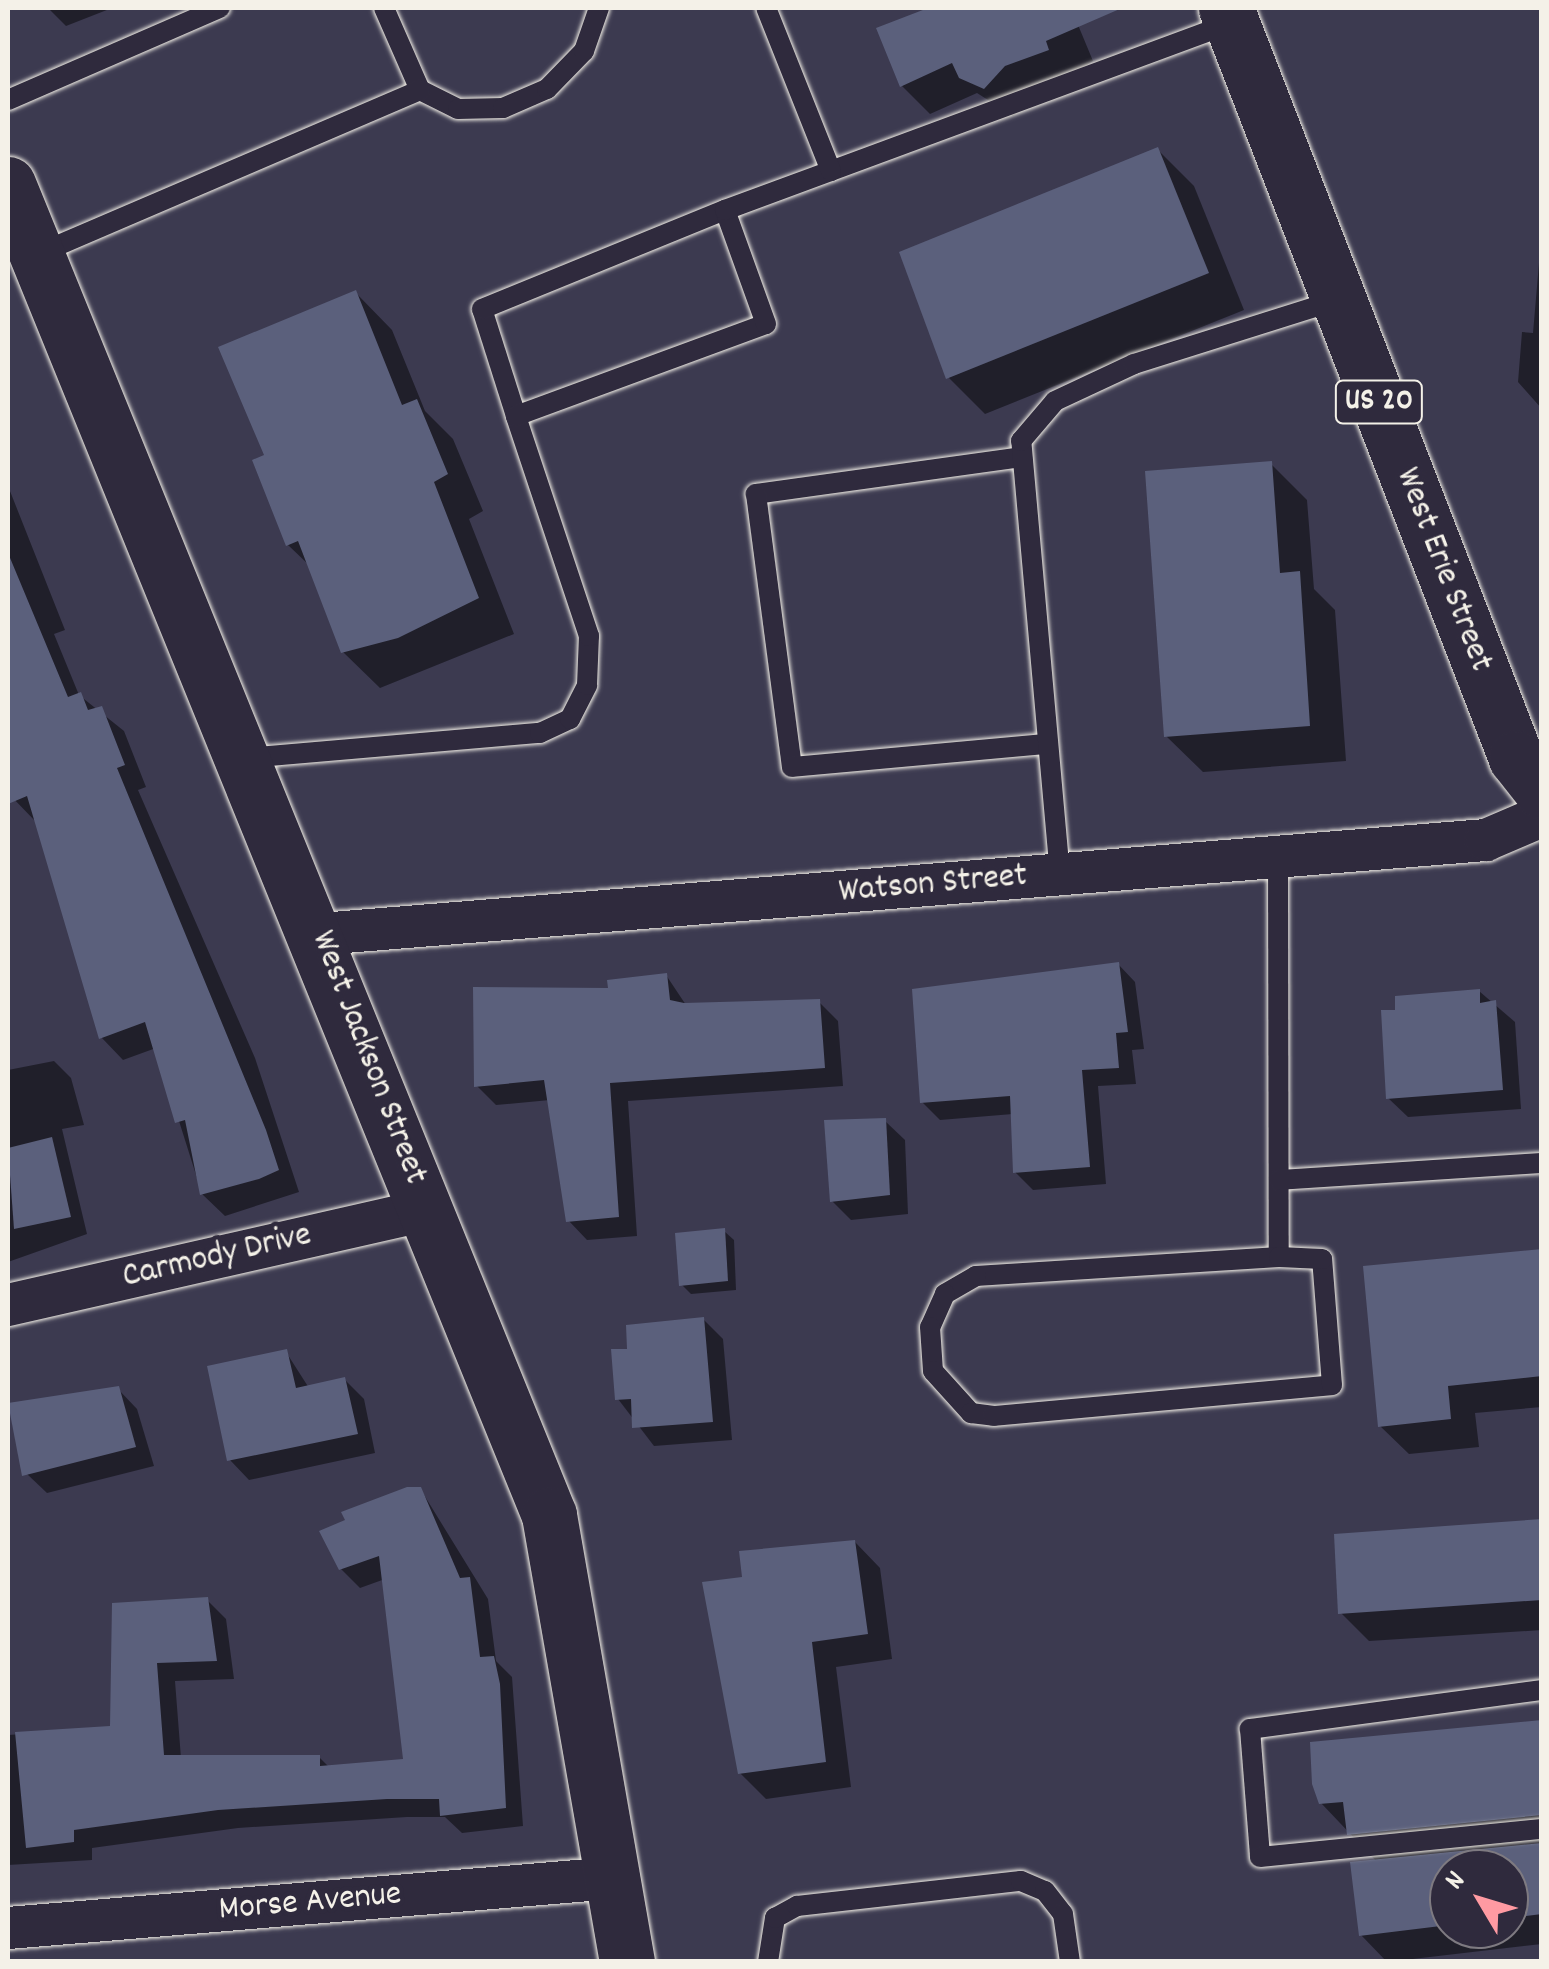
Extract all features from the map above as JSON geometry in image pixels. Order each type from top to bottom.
[{"type":"street","name":"West Erie Street","points":[[1229,15],[1516,758],[1542,792]]},
{"type":"street","name":"West Jackson Street","points":[[10,194],[320,934],[549,1515],[627,1962]]},
{"type":"street","name":"Watson Street","points":[[320,934],[1486,840],[1542,816]]},
{"type":"street","name":"Carmody Drive","points":[[8,1305],[427,1210]]},
{"type":"street","name":"Morse Avenue","points":[[8,1928],[613,1878]]},
{"type":"lane","points":[[384,8],[420,90],[458,109],[503,108],[532,95],[584,51],[598,8]]},
{"type":"lane","points":[[766,8],[830,171]]},
{"type":"lane","points":[[8,100],[221,11]]},
{"type":"lane","points":[[246,758],[540,733],[570,719],[587,686],[589,636],[482,310],[724,210],[1229,15]]},
{"type":"lane","points":[[38,254],[420,90]]},
{"type":"lane","points":[[516,416],[766,324],[724,210]]},
{"type":"lane","points":[[1060,875],[1021,441],[1055,401],[1134,364],[1338,299]]},
{"type":"lane","points":[[1022,457],[756,494],[792,767],[1046,744]]},
{"type":"lane","points":[[1278,857],[1280,1257]]},
{"type":"lane","points":[[1279,1180],[1542,1164]]},
{"type":"lane","points":[[1280,1257],[1322,1260],[1332,1385],[994,1416],[970,1414],[933,1371],[930,1328],[945,1294],[976,1276],[1280,1257]]},
{"type":"lane","points":[[1542,1690],[1250,1729],[1260,1857],[1542,1829]]},
{"type":"lane","points":[[768,1962],[775,1918],[798,1906],[1021,1881],[1045,1891],[1062,1914],[1070,1962]]},
{"type":"building","points":[[928,8],[1122,8],[1046,41],[1049,50],[1005,66],[984,89],[959,78],[952,63],[900,87],[876,28]]},
{"type":"building","points":[[1158,147],[1209,273],[946,379],[899,252]]},
{"type":"building","points":[[356,290],[402,405],[417,399],[448,474],[434,482],[479,598],[398,638],[341,653],[298,541],[286,546],[252,460],[264,455],[218,347]]},
{"type":"building","points":[[1272,461],[1280,573],[1300,571],[1310,726],[1164,737],[1145,471]]},
{"type":"building","points":[[8,553],[68,697],[81,692],[88,710],[102,706],[125,765],[117,768],[266,1130],[279,1170],[259,1179],[200,1195],[185,1120],[175,1123],[145,1022],[99,1039],[27,796],[8,804]]},
{"type":"building","points":[[1119,962],[1128,1032],[1116,1033],[1119,1068],[1082,1070],[1090,1167],[1013,1173],[1010,1096],[920,1103],[912,989]]},
{"type":"building","points":[[667,973],[670,1000],[684,1003],[820,999],[825,1068],[610,1083],[619,1217],[566,1222],[544,1080],[474,1087],[473,987],[608,988],[607,980]]},
{"type":"building","points":[[1480,989],[1480,1003],[1496,1000],[1503,1090],[1386,1099],[1381,1010],[1395,1010],[1395,996]]},
{"type":"building","points":[[886,1118],[890,1195],[830,1202],[824,1120]]},
{"type":"building","points":[[52,1137],[71,1217],[14,1229],[8,1148]]},
{"type":"building","points":[[725,1228],[728,1281],[679,1286],[675,1233]]},
{"type":"building","points":[[1542,1249],[1542,1376],[1448,1386],[1451,1419],[1378,1427],[1363,1266]]},
{"type":"building","points":[[704,1317],[713,1422],[632,1428],[631,1399],[615,1400],[611,1349],[627,1349],[626,1325]]},
{"type":"building","points":[[287,1349],[296,1388],[345,1377],[358,1434],[227,1461],[207,1366]]},
{"type":"building","points":[[119,1386],[136,1447],[22,1476],[8,1403]]},
{"type":"building","points":[[407,1487],[421,1487],[460,1578],[470,1577],[480,1657],[494,1656],[500,1684],[506,1808],[440,1816],[439,1799],[387,1799],[218,1810],[74,1830],[74,1842],[26,1848],[15,1732],[110,1726],[112,1603],[208,1597],[217,1661],[157,1663],[164,1755],[320,1755],[320,1766],[403,1759],[379,1556],[339,1570],[319,1531],[345,1520],[341,1512]]},
{"type":"building","points":[[1542,1519],[1542,1600],[1338,1614],[1334,1534]]},
{"type":"building","points":[[855,1540],[868,1634],[812,1642],[826,1762],[738,1774],[702,1582],[742,1577],[739,1551]]},
{"type":"building","points":[[1542,1720],[1542,1815],[1347,1835],[1343,1802],[1319,1804],[1312,1784],[1310,1742]]},
{"type":"building","points":[[1542,1843],[1542,1914],[1529,1916],[1529,1849],[1481,1849]]},
{"type":"building","points":[[1429,1854],[1429,1927],[1359,1936],[1350,1862]]}]
